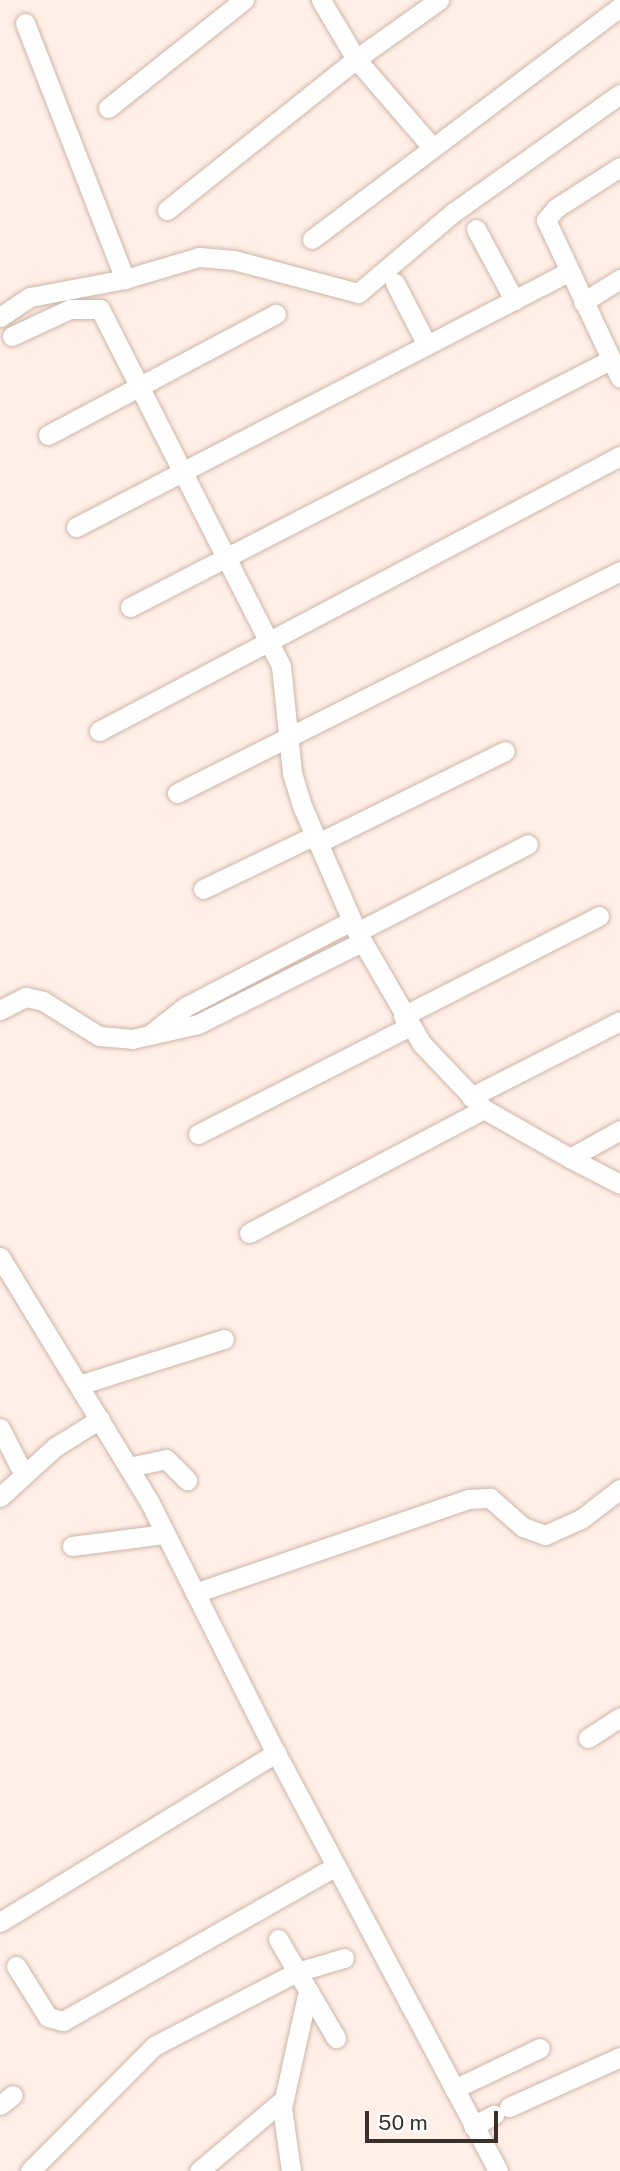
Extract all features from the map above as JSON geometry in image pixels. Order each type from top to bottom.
[{"type":"street","points":[[108,108],[244,0]]},
{"type":"street","points":[[321,0],[356,59],[430,146]]},
{"type":"street","points":[[167,210],[356,59],[439,0]]},
{"type":"street","points":[[312,239],[430,146],[620,7]]},
{"type":"street","points":[[25,23],[125,279]]},
{"type":"street","points":[[0,317],[30,298],[125,279],[199,257],[216,256],[358,293],[454,212],[620,94]]},
{"type":"street","points":[[620,167],[556,208],[546,220],[568,272],[620,378]]},
{"type":"street","points":[[476,229],[514,300]]},
{"type":"street","points":[[76,527],[568,272]]},
{"type":"street","points":[[583,302],[620,279]]},
{"type":"street","points":[[395,283],[427,345]]},
{"type":"street","points":[[12,336],[70,309],[100,309],[281,666],[292,773],[316,839],[357,932],[407,1021],[477,1103],[570,1158],[619,1182]]},
{"type":"street","points":[[48,435],[276,314]]},
{"type":"street","points":[[130,607],[610,360]]},
{"type":"street","points":[[99,732],[620,456]]},
{"type":"street","points":[[177,793],[620,571]]},
{"type":"street","points":[[202,889],[505,751]]},
{"type":"street","points":[[0,1010],[26,998],[43,1001],[115,1041],[198,1024],[246,1000],[357,932],[528,844]]},
{"type":"street","points":[[198,1133],[599,916]]},
{"type":"street","points":[[152,1033],[185,1007],[235,980],[357,932]]},
{"type":"street","points":[[235,980],[246,1000]]},
{"type":"street","points":[[249,1233],[620,1021]]},
{"type":"street","points":[[570,1158],[620,1130]]},
{"type":"street","points":[[0,1257],[129,1467],[276,1753],[497,2171]]},
{"type":"street","points":[[79,1385],[224,1339]]},
{"type":"street","points":[[0,1497],[23,1473],[100,1419]]},
{"type":"street","points":[[0,1428],[23,1473]]},
{"type":"street","points":[[129,1467],[166,1459],[187,1480]]},
{"type":"street","points":[[195,1593],[468,1499],[490,1498],[531,1532],[553,1533],[581,1519],[620,1489]]},
{"type":"street","points":[[72,1546],[165,1534]]},
{"type":"street","points":[[588,1738],[620,1717]]},
{"type":"street","points":[[0,1922],[276,1753]]},
{"type":"street","points":[[16,1966],[48,2017],[63,2021],[336,1867]]},
{"type":"street","points":[[278,1939],[336,2038]]},
{"type":"street","points":[[30,2171],[154,2046],[297,1972],[344,1958]]},
{"type":"street","points":[[291,2171],[283,2100],[308,1991]]},
{"type":"street","points":[[454,2089],[540,2048]]},
{"type":"street","points":[[473,2126],[620,2057]]},
{"type":"street","points":[[199,2171],[283,2100]]}]
